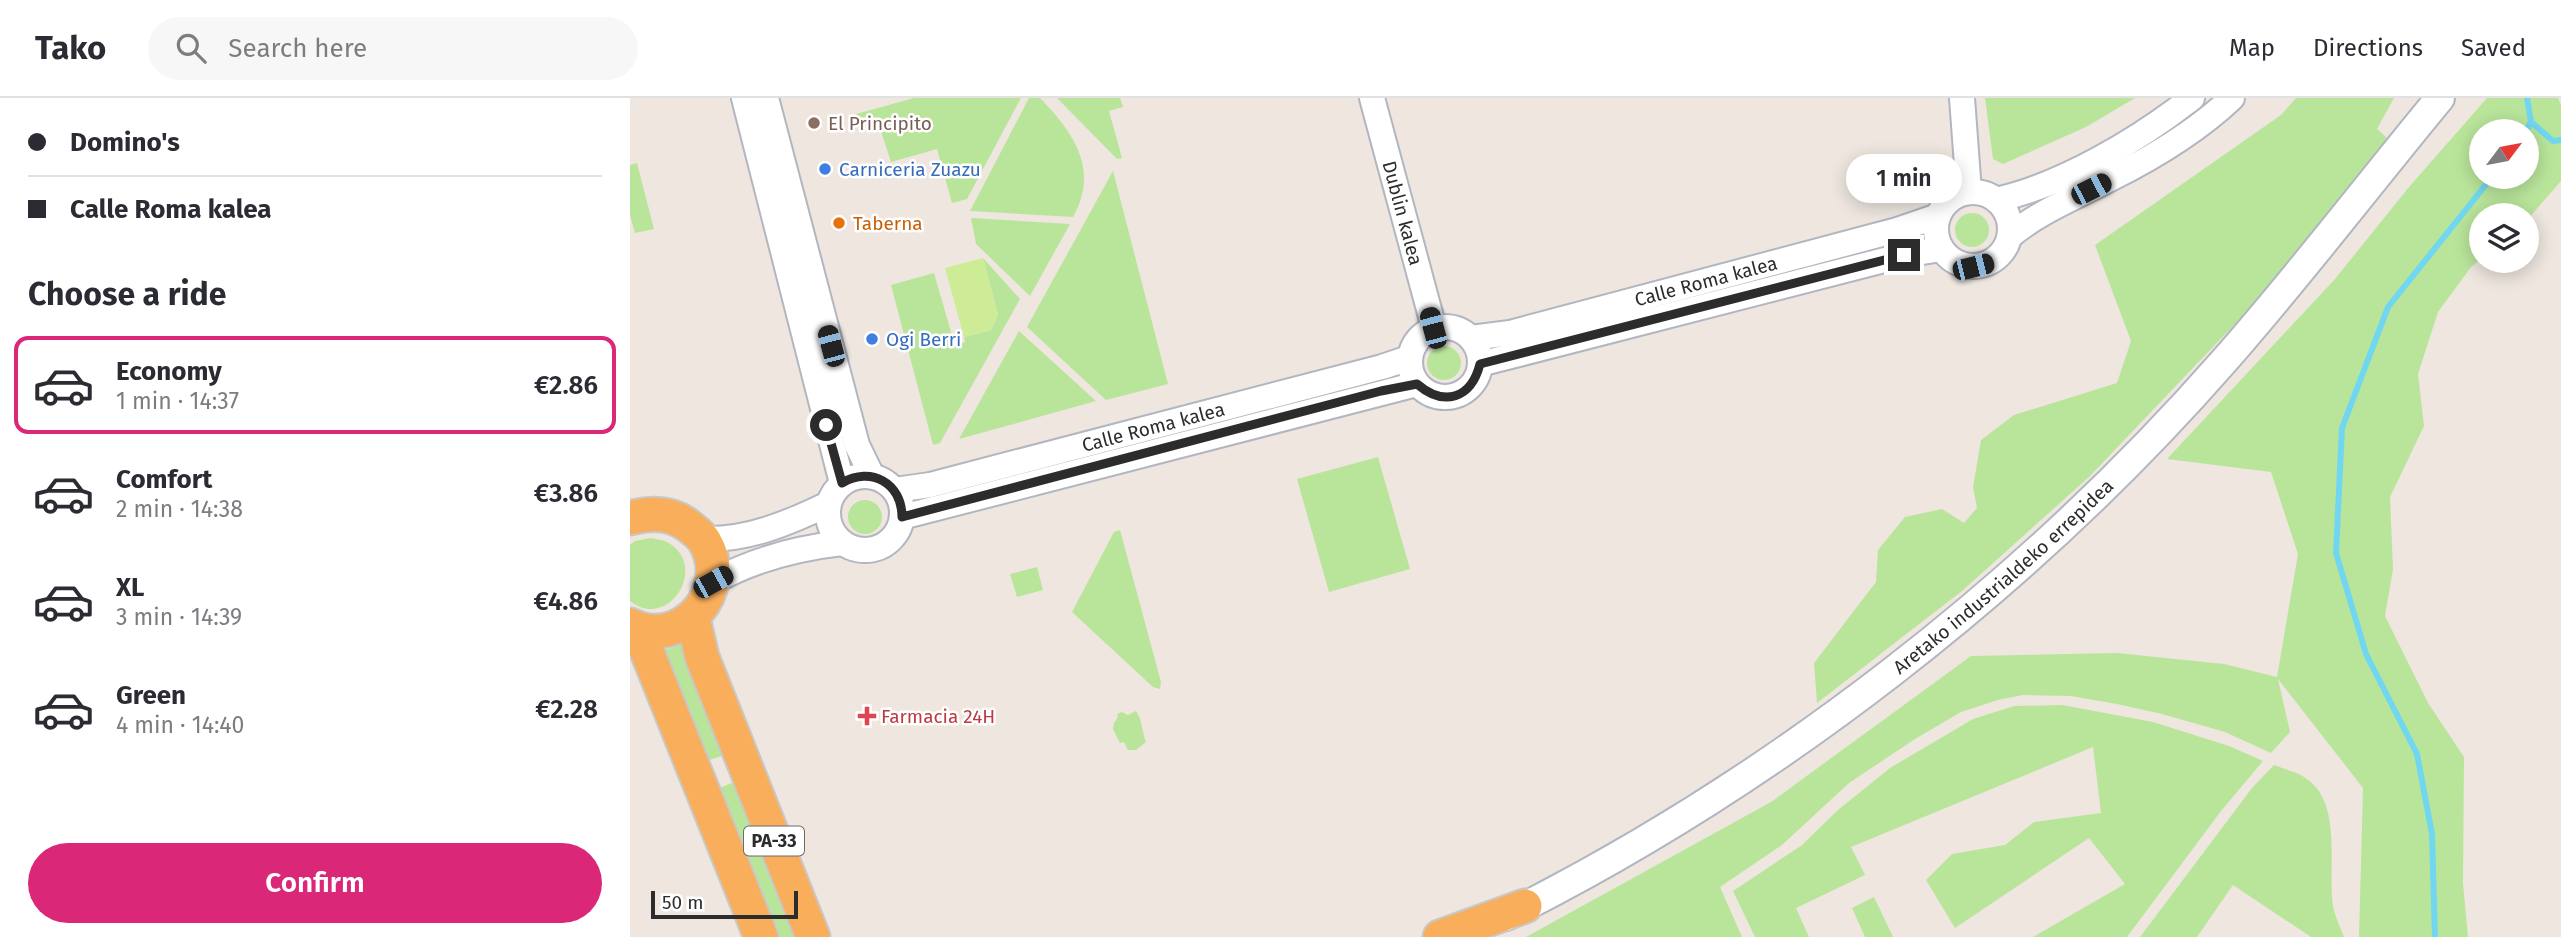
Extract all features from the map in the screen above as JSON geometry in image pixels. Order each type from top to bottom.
[{"type":"highway","points":[[636,507],[680,518],[704,539],[713,560],[713,582],[706,601],[693,618]]},
{"type":"highway","name":"PA-33","points":[[634,627],[657,631],[676,627],[693,618],[702,657],[813,937]]},
{"type":"highway","name":"PA-33","points":[[634,627],[709,803],[761,937]]},
{"type":"highway","points":[[709,803],[714,850],[747,937]]},
{"type":"highway","points":[[766,821],[788,846],[827,937]]},
{"type":"highway","points":[[1440,937],[1530,911]]},
{"type":"main road","name":"Aretako industrialdeko errepidea","points":[[1489,937],[1688,814],[1805,736],[1940,634],[2007,578],[2109,482],[2224,361],[2440,98]]},
{"type":"main road","name":"Aretako industrialdeko errepidea","points":[[1464,937],[1530,911],[1694,824],[1813,746],[1984,615],[2140,468],[2232,371],[2457,98]]},
{"type":"main road","points":[[1507,937],[1530,911]]},
{"type":"street","points":[[744,98],[842,483]]},
{"type":"street","points":[[766,98],[857,445],[872,476]]},
{"type":"street","name":"Dublin kalea","points":[[1372,98],[1433,328]]},
{"type":"street","points":[[1962,98],[1969,192]]},
{"type":"street","points":[[1996,200],[2033,190],[2089,164],[2192,98]]},
{"type":"street","points":[[2010,236],[2008,216],[1996,200],[1984,193],[1969,192],[1956,196],[1945,204],[1938,216],[1936,233],[1941,249],[1949,258],[1973,267],[1989,262],[2003,252],[2010,236],[2027,221],[2115,177],[2170,145],[2219,111],[2232,98]]},
{"type":"street","name":"Calle Roma kalea","points":[[1471,338],[1510,333],[1897,230],[1938,216]]},
{"type":"street","name":"Calle Roma kalea","points":[[1480,364],[1904,255],[1941,249]]},
{"type":"street","points":[[1447,326],[1460,330],[1471,338],[1480,355],[1480,364],[1476,378],[1468,389],[1455,396],[1441,397],[1427,393],[1417,384],[1412,376],[1409,358],[1413,345],[1422,334],[1433,328],[1447,326]]},
{"type":"street","name":"Calle Roma kalea","points":[[895,490],[930,485],[1409,358]]},
{"type":"street","name":"Calle Roma kalea","points":[[902,517],[1381,391],[1417,384]]},
{"type":"street","points":[[713,582],[738,568],[806,549],[842,543],[863,551],[885,545],[893,537],[902,517],[902,508],[895,490],[881,479],[872,476],[851,478],[842,483],[828,504],[830,526],[842,543]]},
{"type":"street","points":[[704,539],[726,540],[789,523],[828,504]]},
{"type":"green space","points":[[914,98],[1021,98],[967,199],[952,203],[937,149],[891,162],[877,119],[859,123],[856,114]]},
{"type":"green space","points":[[1029,98],[1040,98],[1063,124],[1079,152],[1084,183],[1081,200],[1073,217],[970,211]]},
{"type":"green space","points":[[1057,98],[1120,98],[1123,107],[1109,111],[1122,158],[1117,159]]},
{"type":"green space","points":[[1985,98],[2135,98],[2086,127],[2003,164],[1993,159]]},
{"type":"green space","points":[[2296,98],[2394,98],[2377,129],[2388,139],[2251,307],[2090,476],[1962,591],[1817,703],[1814,663],[1876,582],[1878,550],[1905,517],[1942,509],[1964,523],[1977,508],[1973,487],[1981,440],[2014,415],[2117,383],[2131,341],[2095,245],[2281,115]]},
{"type":"green space","points":[[2487,98],[2558,98],[2561,105],[2561,181],[2539,206],[2539,203],[2469,203],[2469,270],[2438,312],[2418,374],[2424,426],[2390,497],[2393,569],[2385,616],[2428,703],[2464,757],[2463,883],[2468,937],[2359,937],[2363,788],[2278,679],[2290,732],[2271,753],[2225,732],[2162,714],[2071,696],[2023,695],[1961,712],[1849,783],[1782,845],[1720,887],[1742,937],[1526,937],[1771,802],[1971,656],[2117,653],[2224,664],[2277,677],[2298,554],[2271,472],[2167,459],[2335,279],[2409,187]]},
{"type":"green space","points":[[637,163],[654,229],[635,233],[630,215],[630,165]]},
{"type":"green space","points":[[1113,171],[1168,384],[1106,400],[1027,327]]},
{"type":"green space","points":[[1972,213],[1984,218],[1989,230],[1984,242],[1972,247],[1960,242],[1955,230],[1960,218]]},
{"type":"green space","points":[[971,218],[1070,224],[1030,296],[976,244]]},
{"type":"green space","points":[[983,258],[1020,299],[940,443],[933,445],[891,285],[934,273],[955,346],[965,342],[964,337],[991,330],[998,315]]},
{"type":"green space","points":[[983,258],[998,315],[991,330],[964,337],[945,268]]},
{"type":"green space","points":[[1019,331],[1096,401],[959,439]]},
{"type":"green space","points":[[1444,346],[1456,351],[1461,363],[1456,375],[1444,380],[1432,375],[1427,363],[1432,351]]},
{"type":"green space","points":[[1378,457],[1410,569],[1329,592],[1297,479]]},
{"type":"green space","points":[[865,500],[877,505],[882,517],[877,529],[865,534],[853,529],[848,517],[853,505]]},
{"type":"green space","points":[[1120,530],[1161,682],[1160,689],[1153,687],[1072,612],[1114,532]]},
{"type":"green space","points":[[651,538],[667,542],[679,552],[685,565],[679,592],[670,602],[658,608],[645,608],[630,601],[630,545],[635,541]]},
{"type":"green space","points":[[1037,567],[1043,590],[1017,597],[1010,574]]},
{"type":"green space","points":[[684,643],[728,754],[703,762],[657,651]]},
{"type":"green space","points":[[2062,705],[2153,722],[2229,746],[2263,761],[2221,811],[2127,937],[2033,937],[2125,884],[2089,838],[1955,928],[1926,880],[1952,854],[2005,845],[2034,822],[2101,813],[2093,747],[1851,847],[1865,875],[1796,908],[1809,937],[1755,937],[1733,891],[1802,845],[1838,810],[1890,768],[1973,719],[2014,706]]},
{"type":"green space","points":[[1136,711],[1146,742],[1136,750],[1128,750],[1124,742],[1120,743],[1113,729],[1114,723],[1117,714],[1122,712],[1128,715]]},
{"type":"green space","points":[[2274,765],[2304,777],[2316,788],[2325,802],[2331,836],[2333,906],[2344,937],[2311,937],[2233,885],[2197,937],[2140,937],[2252,788]]},
{"type":"green space","points":[[739,780],[803,937],[772,937],[715,790]]},
{"type":"green space","points":[[1874,897],[1893,937],[1865,937],[1852,908]]},
{"type":"waterway","points":[[2527,98],[2530,119]]},
{"type":"waterway","points":[[2539,129],[2553,141],[2561,140]]},
{"type":"waterway","points":[[2435,937],[2432,834],[2417,754],[2366,654],[2336,553],[2342,428],[2388,307],[2482,189]]},
{"type":"place","name":"El Principito","points":[[814,123]]},
{"type":"place","name":"Carniceria Zuazu","points":[[825,169]]},
{"type":"place","name":"Taberna","points":[[839,223]]},
{"type":"place","name":"Ogi Berri","points":[[872,339]]},
{"type":"place","name":"Farmacia 24H","points":[[867,716]]},
{"type":"route","points":[[826,425],[842,483],[862,475],[881,479],[895,490],[900,498],[902,517],[1381,391],[1417,384],[1427,393],[1441,397],[1455,396],[1468,389],[1476,378],[1480,364],[1904,255]]}]
